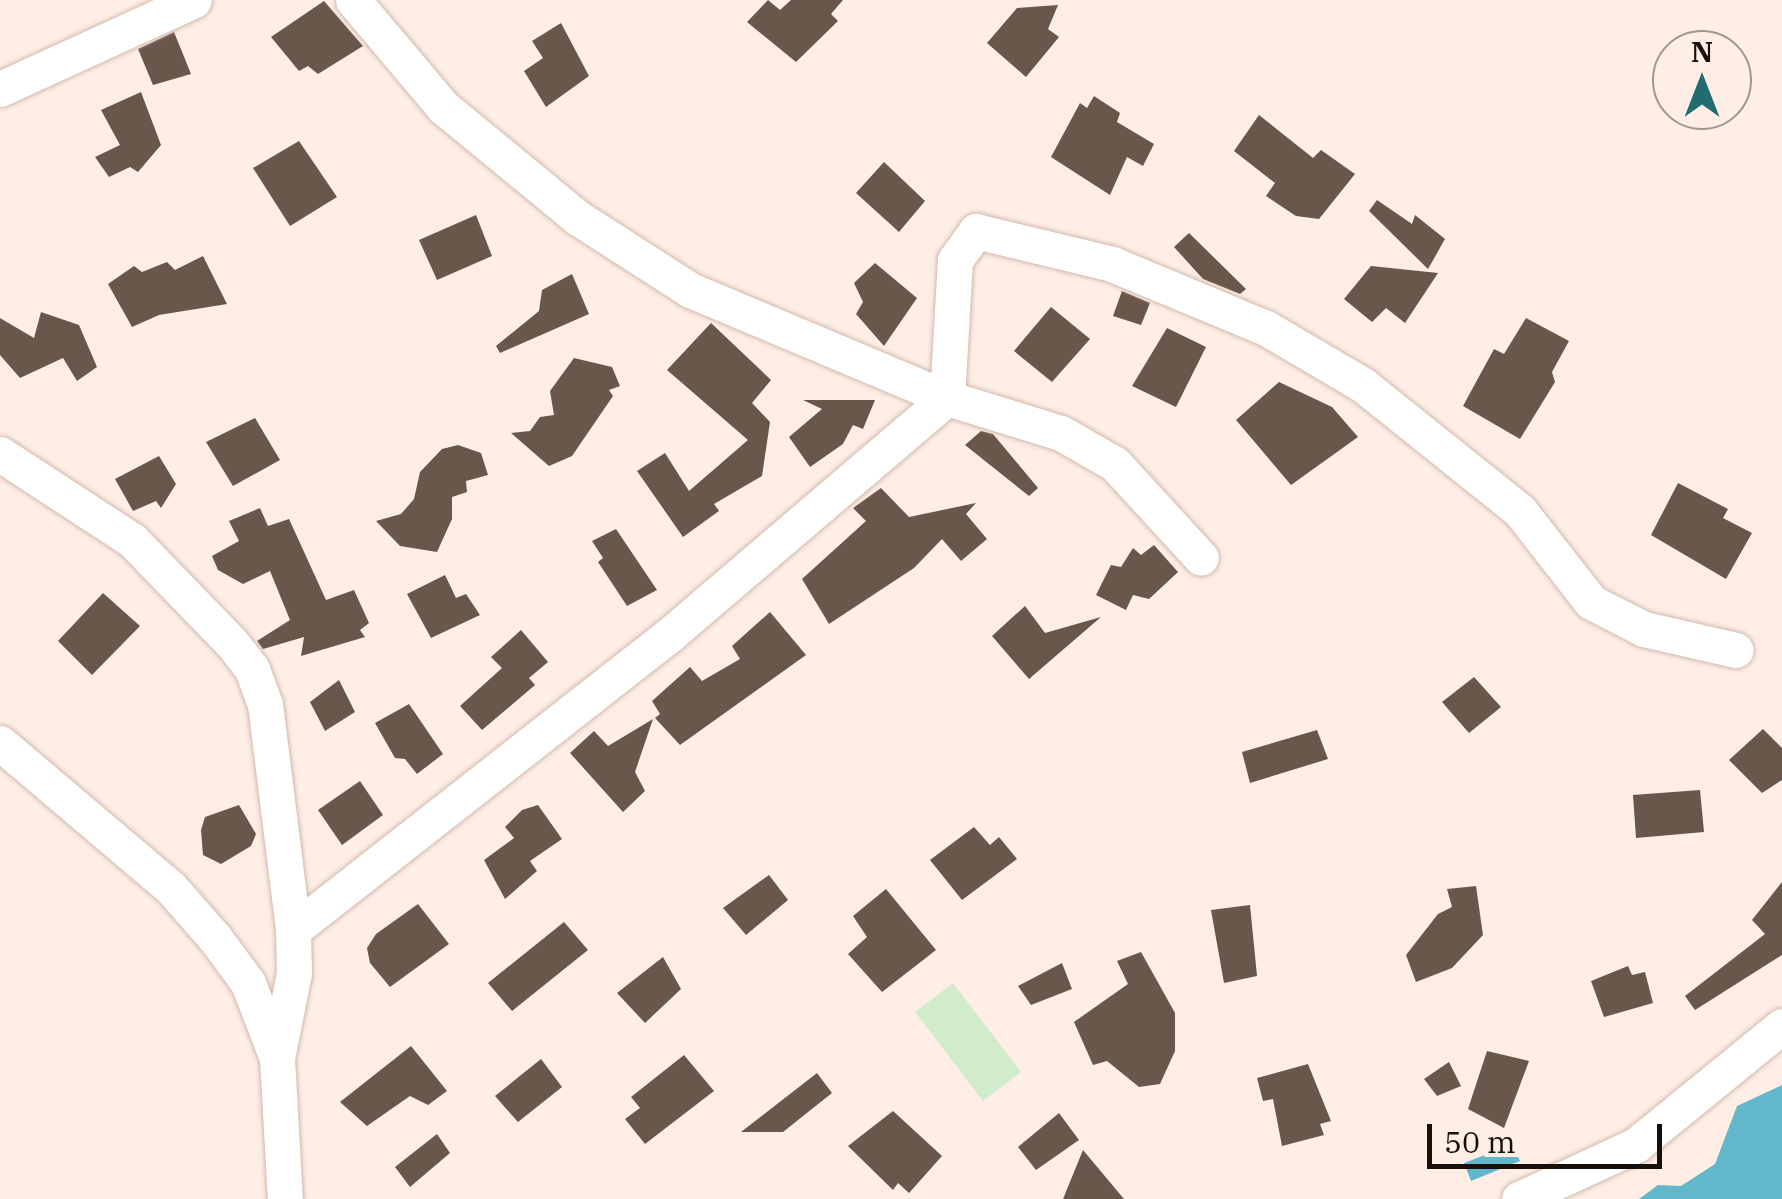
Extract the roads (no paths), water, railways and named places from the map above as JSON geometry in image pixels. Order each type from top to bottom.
[{"type":"street","points":[[0,89],[194,0]]},
{"type":"street","points":[[353,0],[443,108],[578,218],[690,290],[947,398],[1062,434],[1115,464],[1201,558]]},
{"type":"street","points":[[293,930],[667,637],[947,398],[956,260],[976,231],[1112,264],[1266,328],[1363,384],[1520,511],[1591,602],[1644,629],[1736,650]]},
{"type":"street","points":[[0,454],[132,540],[252,669],[265,704],[293,930],[294,973],[277,1058],[284,1199]]},
{"type":"street","points":[[0,743],[171,888],[215,938],[248,982],[277,1058]]},
{"type":"street","points":[[1519,1199],[1636,1145],[1782,1026]]},
{"type":"water","points":[[1782,1085],[1782,1199],[1639,1199],[1658,1185],[1681,1186],[1715,1164],[1737,1106]]},
{"type":"water","points":[[1513,1144],[1520,1161],[1471,1181],[1464,1163]]}]
